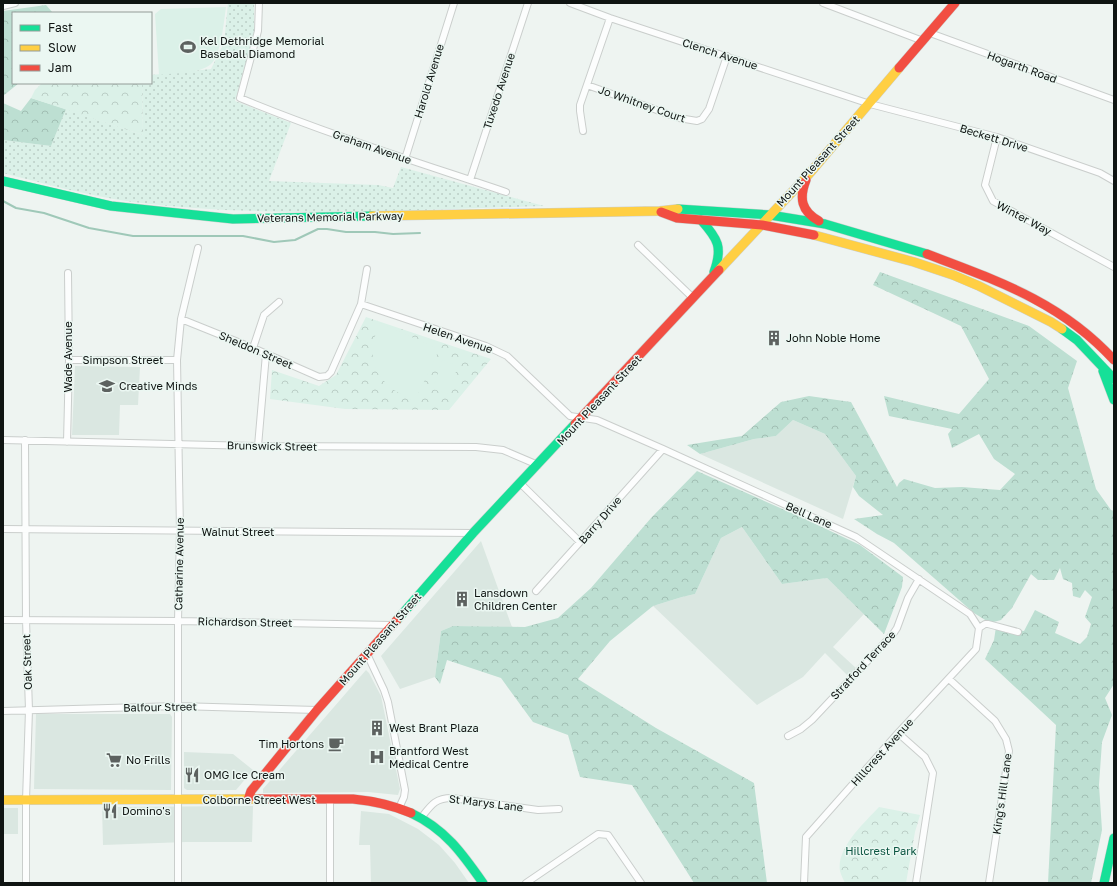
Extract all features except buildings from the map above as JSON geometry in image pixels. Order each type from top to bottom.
[{"type":"main road","name":"Mount Pleasant Street","points":[[248,800],[251,791],[317,710],[473,533],[809,174],[956,3]]},
{"type":"main road","points":[[809,174],[804,186],[802,202],[808,214],[825,224]]},
{"type":"main road","name":"Veterans Memorial Parkway","points":[[3,181],[111,206],[233,219],[660,211],[674,209],[770,215],[825,224],[915,250],[1003,283],[1058,312],[1089,336],[1114,360]]},
{"type":"main road","name":"Veterans Memorial Parkway","points":[[660,211],[678,218],[762,225],[819,236],[874,250],[953,275],[979,286],[1051,322],[1077,340],[1114,379]]},
{"type":"main road","points":[[701,220],[715,234],[719,242],[720,251],[718,262],[710,279]]},
{"type":"main road","points":[[1101,364],[1114,400]]},
{"type":"main road","name":"Colborne Street West","points":[[3,800],[360,799],[387,804],[421,818],[454,844],[483,883]]},
{"type":"main road","points":[[1104,883],[1114,838]]},
{"type":"street","points":[[3,6],[15,3]]},
{"type":"street","name":"Graham Avenue","points":[[259,3],[258,31],[240,98],[296,121],[506,192]]},
{"type":"street","name":"Harold Avenue","points":[[405,159],[454,3]]},
{"type":"street","name":"Tuxedo Avenue","points":[[470,180],[528,3]]},
{"type":"street","name":"Clench Avenue","points":[[570,3],[610,18],[870,104]]},
{"type":"street","points":[[823,3],[923,41]]},
{"type":"street","name":"Jo Whitney Court","points":[[583,131],[580,104],[610,18]]},
{"type":"street","name":"Hogarth Road","points":[[930,33],[1114,100]]},
{"type":"street","name":"Jo Whitney Court","points":[[586,85],[679,118],[697,121],[702,119],[709,109],[727,56]]},
{"type":"street","name":"Beckett Drive","points":[[870,104],[997,138],[1100,173],[1114,182]]},
{"type":"street","name":"Winter Way","points":[[997,138],[985,185],[993,201],[1114,267]]},
{"type":"street","points":[[638,245],[693,298]]},
{"type":"street","name":"Catharine Avenue","points":[[178,883],[178,621],[180,531],[177,360],[181,319],[198,248]]},
{"type":"street","points":[[361,304],[367,269]]},
{"type":"street","name":"Wade Avenue","points":[[67,442],[69,360],[68,273]]},
{"type":"street","points":[[253,348],[264,315],[279,302]]},
{"type":"street","name":"Sheldon Street","points":[[181,319],[319,377],[327,376],[331,372],[361,304]]},
{"type":"street","name":"Helen Avenue","points":[[361,304],[486,346],[507,356],[570,416],[582,418]]},
{"type":"street","points":[[258,446],[266,354]]},
{"type":"street","name":"Simpson Street","points":[[69,360],[177,360]]},
{"type":"street","name":"Bell Lane","points":[[582,418],[597,420],[856,537],[970,614],[979,628]]},
{"type":"street","name":"Brunswick Street","points":[[3,440],[258,446],[476,447],[503,450],[538,465]]},
{"type":"street","name":"Oak Street","points":[[25,440],[26,620],[29,710],[26,800],[26,883]]},
{"type":"street","name":"Barry Drive","points":[[536,591],[663,449]]},
{"type":"street","points":[[520,483],[580,542]]},
{"type":"street","name":"Walnut Street","points":[[3,529],[473,533]]},
{"type":"street","name":"Stratford Terrace","points":[[788,736],[801,729],[812,720],[893,634],[897,628],[908,598],[919,579]]},
{"type":"street","name":"Richardson Street","points":[[3,620],[178,621],[392,625]]},
{"type":"street","points":[[979,628],[985,624],[1018,632]]},
{"type":"street","name":"Hillcrest Avenue","points":[[804,883],[806,837],[898,733],[976,649],[979,628]]},
{"type":"street","points":[[367,654],[384,690],[391,717],[405,790],[399,808]]},
{"type":"street","name":"King's Hill Lane","points":[[949,679],[995,721],[1006,739],[1009,751],[989,883]]},
{"type":"street","name":"Balfour Street","points":[[3,711],[178,706],[317,710]]},
{"type":"street","points":[[898,733],[925,757],[932,773],[916,883]]},
{"type":"street","name":"St Marys Lane","points":[[421,818],[433,803],[444,798],[538,810],[559,809]]},
{"type":"street","points":[[330,799],[330,883]]},
{"type":"street","points":[[526,883],[598,834],[608,835],[641,883]]},
{"type":"shaded area","name":"Creative Minds","points":[[75,366],[140,367],[138,405],[120,405],[119,435],[72,435]]},
{"type":"shaded area","points":[[793,420],[825,434],[856,476],[843,519],[700,454],[754,439],[776,436]]},
{"type":"shaded area","points":[[742,527],[782,584],[827,578],[864,614],[833,647],[856,668],[848,676],[825,653],[803,677],[757,705],[653,606],[695,594],[721,538]]},
{"type":"shaded area","points":[[481,541],[512,627],[453,626],[441,631],[435,677],[400,689],[381,656]]},
{"type":"shaded area","points":[[366,670],[381,696],[400,789],[398,795],[368,792],[263,793],[263,789]]},
{"type":"shaded area","points":[[36,714],[170,714],[172,717],[171,790],[34,789]]},
{"type":"shaded area","points":[[184,752],[233,754],[253,770],[236,790],[187,790],[184,788]]},
{"type":"shaded area","points":[[253,806],[252,842],[186,842],[103,845],[102,807]]},
{"type":"shaded area","points":[[3,808],[18,808],[18,834],[3,834]]},
{"type":"shaded area","points":[[361,811],[389,814],[418,829],[439,845],[455,863],[469,883],[371,883],[370,845],[359,845]]},
{"type":"green space","points":[[228,3],[254,3],[254,33],[235,101],[291,123],[269,181],[378,185],[393,188],[401,167],[544,206],[338,212],[287,212],[184,207],[133,202],[100,196],[3,173],[3,140],[51,146],[66,109],[143,135],[142,84],[152,84],[152,75],[211,69],[224,43]]},
{"type":"green space","points":[[46,5],[52,12],[12,12],[12,84],[18,84],[3,96],[3,11]]},
{"type":"green space","name":"Kel Dethridge Memorial Baseball Diamond","points":[[226,7],[220,46],[211,64],[200,70],[159,75],[155,14],[161,9]]},
{"type":"green space","points":[[41,84],[142,84],[143,135],[31,98],[35,90]]},
{"type":"green space","points":[[31,98],[66,109],[51,146],[3,140],[3,103],[21,111]]},
{"type":"green space","points":[[880,272],[1029,326],[1077,361],[1068,388],[1096,489],[1111,510],[1114,511],[1114,684],[1105,698],[1112,715],[1102,742],[1099,785],[1102,830],[1091,883],[1048,883],[1056,725],[985,659],[994,640],[996,627],[1024,631],[1035,610],[1059,622],[1055,633],[1080,644],[1087,637],[1091,624],[1085,617],[1092,597],[1085,590],[1080,598],[1073,596],[1072,583],[1063,579],[1060,568],[1054,580],[1038,580],[1031,574],[1012,608],[1001,620],[990,623],[974,613],[894,543],[854,519],[883,515],[859,496],[853,487],[856,476],[825,434],[793,420],[776,436],[754,439],[700,454],[687,445],[742,436],[781,402],[809,396],[851,402],[897,487],[904,479],[935,488],[962,487],[1000,490],[1015,474],[994,459],[979,434],[952,448],[948,434],[952,429],[889,416],[884,396],[959,414],[989,379],[961,326],[873,285]]},
{"type":"green space","points":[[366,317],[491,359],[449,410],[345,409],[270,399],[272,370],[319,386],[336,375]]},
{"type":"green space","points":[[380,323],[434,347],[437,355],[414,402],[389,387],[376,371],[371,347]]},
{"type":"green space","points":[[442,360],[458,366],[448,394],[433,389]]},
{"type":"green space","points":[[697,471],[860,545],[903,577],[902,587],[884,634],[827,578],[782,584],[742,527],[721,538],[695,594],[653,606],[610,641],[578,679],[656,728],[754,783],[767,883],[694,883],[632,785],[580,777],[568,735],[533,722],[501,678],[447,660],[440,684],[435,677],[441,631],[453,626],[525,627],[558,618],[591,588],[651,518]]},
{"type":"green space","name":"Hillcrest Park","points":[[879,807],[920,815],[915,832],[906,883],[845,883],[840,871],[842,853],[859,828]]},
{"type":"green space","points":[[891,847],[907,850],[900,883],[885,880]]},
{"type":"waterway","points":[[3,201],[16,208],[44,213],[89,228],[133,236],[243,236],[274,242],[295,240],[318,229],[393,234],[420,233]]},
{"type":"traffic: fast","points":[[3,181],[111,206],[233,219],[372,216]]},
{"type":"traffic: fast","points":[[678,209],[770,215],[825,224],[927,254]]},
{"type":"traffic: fast","points":[[701,220],[715,238],[717,244],[718,256],[714,272]]},
{"type":"traffic: fast","points":[[1062,329],[1077,340],[1114,379]]},
{"type":"traffic: fast","points":[[1103,371],[1114,400]]},
{"type":"traffic: fast","points":[[397,620],[473,533],[575,424]]},
{"type":"traffic: fast","points":[[411,813],[434,826],[443,834],[460,852],[483,883]]},
{"type":"traffic: fast","points":[[1104,883],[1114,838]]},
{"type":"traffic: slow","points":[[719,270],[809,174],[899,68]]},
{"type":"traffic: slow","points":[[372,216],[660,211],[678,209]]},
{"type":"traffic: slow","points":[[814,235],[914,262],[953,275],[979,286],[1062,329]]},
{"type":"traffic: slow","points":[[3,800],[257,799]]},
{"type":"traffic: jam","points":[[899,68],[955,3]]},
{"type":"traffic: jam","points":[[806,180],[802,198],[803,204],[808,213],[819,221]]},
{"type":"traffic: jam","points":[[661,212],[677,218],[762,225],[814,235]]},
{"type":"traffic: jam","points":[[927,254],[1003,284],[1050,308],[1094,340],[1114,360]]},
{"type":"traffic: jam","points":[[575,424],[719,270]]},
{"type":"traffic: jam","points":[[248,800],[251,791],[317,710],[397,620]]},
{"type":"traffic: jam","points":[[257,799],[353,799],[383,804],[411,813]]},
{"type":"place","name":"Kel Dethridge Memorial Baseball Diamond","points":[[188,47]]},
{"type":"place","name":"John Noble Home","points":[[774,338]]},
{"type":"place","name":"Creative Minds","points":[[107,386]]},
{"type":"place","name":"Lansdown Children Center","points":[[462,599]]},
{"type":"place","name":"West Brant Plaza","points":[[377,728]]},
{"type":"place","name":"Tim Hortons","points":[[336,744]]},
{"type":"place","name":"Brantford West Medical Centre","points":[[377,757]]},
{"type":"place","name":"No Frills","points":[[114,760]]},
{"type":"place","name":"OMG Ice Cream","points":[[192,775]]},
{"type":"place","name":"Domino's","points":[[110,811]]}]
